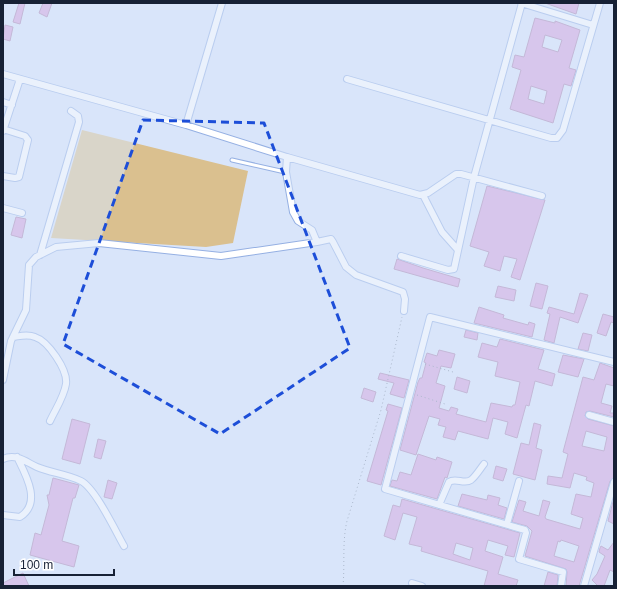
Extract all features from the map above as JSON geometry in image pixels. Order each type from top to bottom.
[{"type":"street","points":[[186,125],[222,3]]},
{"type":"street","points":[[401,256],[451,270],[455,266],[474,177],[521,3],[594,25]]},
{"type":"street","points":[[347,79],[551,138],[559,136],[563,130],[600,3]]},
{"type":"street","points":[[3,74],[186,125],[287,157],[423,195],[442,232],[458,250]]},
{"type":"street","points":[[3,176],[18,178],[28,140],[25,136],[3,130],[20,79]]},
{"type":"street","points":[[3,102],[12,105]]},
{"type":"street","points":[[40,255],[79,122],[76,114],[71,110]]},
{"type":"street","points":[[287,157],[286,172],[293,212],[298,221],[312,230],[317,242]]},
{"type":"street","points":[[423,195],[456,174],[474,177],[542,196]]},
{"type":"street","points":[[3,208],[22,213]]},
{"type":"street","points":[[3,380],[13,337],[26,310],[28,265],[32,259],[63,245],[99,243],[221,256],[331,239],[336,245],[346,267],[356,275],[403,292],[406,299],[404,311]]},
{"type":"street","points":[[561,586],[563,572],[519,559],[526,532],[507,524],[385,488],[431,317],[614,362]]},
{"type":"street","points":[[13,337],[25,335],[38,338],[50,348],[62,368],[66,386],[50,421]]},
{"type":"street","points":[[589,415],[614,422]]},
{"type":"street","points":[[3,459],[10,456],[17,457],[41,469],[75,479],[86,484],[93,492],[124,546]]},
{"type":"street","points":[[3,515],[20,517],[30,506],[31,499],[29,483],[17,457]]},
{"type":"street","points":[[439,504],[449,482],[454,479],[465,482],[471,480],[484,464]]},
{"type":"street","points":[[507,524],[519,481]]},
{"type":"street","points":[[584,586],[614,482]]},
{"type":"street","points":[[412,583],[422,586]]},
{"type":"lane","points":[[232,160],[286,172]]},
{"type":"path","points":[[343,586],[346,525],[358,480],[381,410],[404,311]]},
{"type":"path","points":[[419,362],[453,372]]},
{"type":"path","points":[[410,393],[445,404]]},
{"type":"highlighted area","points":[[143,120],[264,123],[350,348],[220,434],[63,344]]},
{"type":"shaded area","points":[[82,130],[248,171],[233,243],[206,247],[51,238]]},
{"type":"building","points":[[19,3],[25,3],[20,24],[13,22]]},
{"type":"building","points":[[43,3],[52,3],[47,17],[39,13]]},
{"type":"building","points":[[545,3],[579,3],[576,14]]},
{"type":"building","points":[[535,18],[555,23],[555,21],[580,30],[569,68],[576,70],[571,86],[564,84],[553,123],[510,109],[521,70],[512,67],[515,55],[524,57]],"holes":[[[545,35],[562,40],[558,52],[542,47]],[[531,86],[547,91],[544,104],[528,99]]]},
{"type":"building","points":[[5,25],[13,27],[10,41],[3,39]]},
{"type":"building","points":[[487,186],[545,200],[520,280],[511,277],[517,259],[504,256],[500,271],[484,266],[489,252],[470,246]]},
{"type":"building","points":[[16,217],[26,219],[22,238],[11,235]]},
{"type":"building","points":[[397,259],[460,279],[458,287],[394,269]]},
{"type":"building","points":[[536,283],[548,286],[542,309],[530,306]]},
{"type":"building","points":[[498,286],[516,290],[514,301],[495,297]]},
{"type":"building","points":[[580,293],[588,295],[578,323],[560,317],[554,343],[544,340],[550,314],[547,313],[549,307],[574,314]]},
{"type":"building","points":[[479,307],[504,315],[503,318],[528,325],[529,322],[535,324],[532,337],[474,323]]},
{"type":"building","points":[[603,314],[614,317],[614,323],[611,322],[606,336],[597,333]]},
{"type":"building","points":[[466,330],[478,333],[477,340],[464,337]]},
{"type":"building","points":[[583,333],[592,335],[588,351],[578,349]]},
{"type":"building","points":[[500,339],[544,350],[538,369],[555,374],[552,386],[535,381],[529,406],[526,405],[517,438],[505,434],[508,422],[493,418],[488,439],[458,431],[455,440],[443,437],[446,427],[438,425],[440,419],[429,416],[416,455],[400,450],[418,382],[420,378],[422,378],[427,353],[437,356],[439,350],[455,354],[451,368],[441,366],[436,383],[445,386],[439,408],[449,411],[451,407],[458,409],[456,414],[486,422],[491,403],[512,407],[515,405],[520,382],[495,376],[498,362],[478,357],[482,343],[497,347]]},
{"type":"building","points":[[563,355],[584,359],[578,377],[558,372]]},
{"type":"building","points":[[600,363],[614,368],[614,386],[606,384],[601,403],[612,406],[610,413],[614,413],[614,417],[590,411],[586,412],[585,416],[588,419],[614,426],[614,478],[610,481],[579,586],[566,586],[566,569],[525,556],[532,531],[527,526],[512,522],[519,500],[526,502],[523,511],[539,516],[543,500],[550,502],[545,517],[546,519],[580,529],[583,518],[571,514],[576,494],[591,497],[594,483],[586,480],[587,477],[574,473],[570,488],[547,484],[548,476],[562,478],[568,454],[563,452],[583,377],[594,380]],"holes":[[[586,431],[607,437],[604,451],[582,446]],[[561,540],[579,546],[574,562],[554,556],[558,541],[560,542]]]},
{"type":"building","points":[[380,373],[409,380],[404,398],[390,394],[394,383],[378,379]]},
{"type":"building","points":[[457,377],[470,381],[467,393],[454,389]]},
{"type":"building","points":[[364,388],[376,392],[373,402],[361,398]]},
{"type":"building","points":[[388,404],[402,408],[381,485],[367,481],[388,411],[386,410]]},
{"type":"building","points":[[72,419],[90,424],[80,464],[62,459]]},
{"type":"building","points":[[534,423],[541,425],[536,448],[542,450],[535,480],[513,474],[521,443],[529,445]]},
{"type":"building","points":[[98,439],[106,441],[101,459],[94,457]]},
{"type":"building","points":[[418,454],[436,460],[437,457],[452,462],[447,478],[445,477],[437,499],[390,486],[392,480],[397,481],[400,472],[411,475]]},
{"type":"building","points":[[496,466],[507,469],[503,481],[493,478]]},
{"type":"building","points":[[53,478],[79,485],[75,498],[73,498],[62,541],[79,546],[74,567],[30,555],[35,533],[41,535],[49,505],[47,495],[49,495]]},
{"type":"building","points":[[108,480],[117,483],[112,499],[104,497]]},
{"type":"building","points":[[462,494],[487,500],[488,495],[500,498],[498,505],[507,508],[504,519],[458,506]]},
{"type":"building","points":[[614,498],[614,524],[608,521]]},
{"type":"building","points":[[402,499],[520,533],[514,557],[505,555],[508,546],[488,540],[485,551],[503,557],[498,574],[518,580],[516,586],[484,586],[488,571],[421,551],[422,547],[409,544],[417,517],[403,513],[395,540],[384,536],[393,505],[400,507]],"holes":[[[456,543],[473,548],[470,560],[453,554]]]},
{"type":"building","points":[[614,542],[614,572],[610,570],[604,586],[598,586],[592,580],[597,574],[605,556],[599,552],[600,548],[601,546],[608,550]]},
{"type":"building","points":[[548,572],[558,575],[557,586],[544,586]]},
{"type":"building","points":[[23,573],[29,586],[3,586],[3,583]]}]
